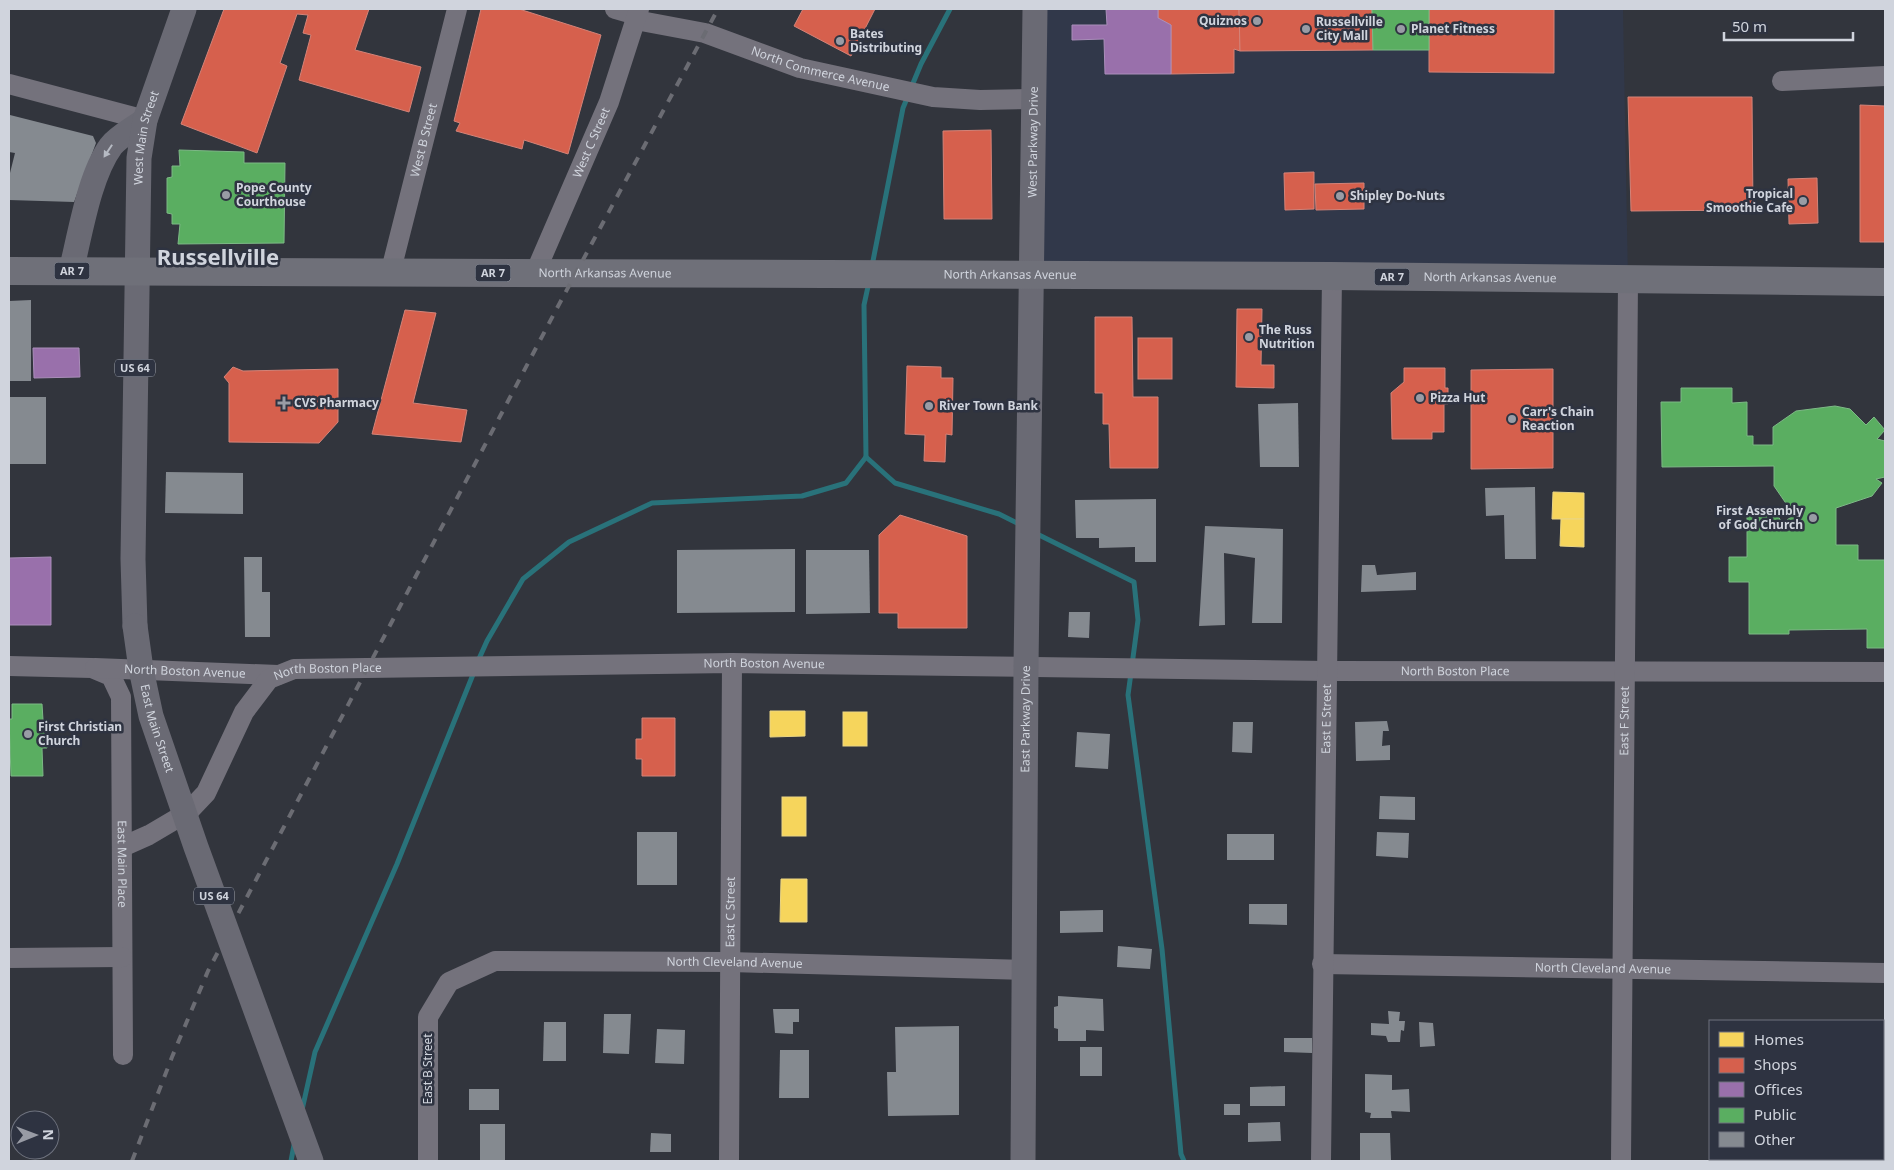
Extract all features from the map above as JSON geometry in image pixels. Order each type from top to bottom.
[{"type":"highway","name":"AR 7","points":[[9,271],[136,272]]},
{"type":"highway","name":"North Arkansas Avenue","points":[[136,272],[849,276],[1332,276],[1885,282]]},
{"type":"main road","name":"West Main Street","points":[[136,272],[139,158],[145,120],[184,9]]},
{"type":"main road","name":"West Parkway Drive","points":[[1032,276],[1035,9]]},
{"type":"main road","points":[[71,271],[85,213],[100,164],[112,145],[145,120]]},
{"type":"main road","name":"East Main Street","points":[[136,272],[133,559],[135,626],[141,669],[151,716],[159,741],[311,1161]]},
{"type":"main road","name":"East Parkway Drive","points":[[1023,1161],[1027,550],[1032,276]]},
{"type":"street","name":"West B Street","points":[[390,274],[457,9]]},
{"type":"street","name":"North Commerce Avenue","points":[[615,9],[638,12],[641,20],[705,34],[800,68],[896,87],[933,97],[980,100],[1034,99]]},
{"type":"street","name":"West C Street","points":[[535,273],[609,102],[638,12]]},
{"type":"street","points":[[1782,81],[1885,76]]},
{"type":"street","points":[[9,84],[145,120]]},
{"type":"street","name":"East E Street","points":[[1321,1161],[1332,276]]},
{"type":"street","name":"East F Street","points":[[1620,1161],[1627,670],[1628,280]]},
{"type":"street","name":"North Boston Avenue","points":[[501,665],[732,663],[1026,666]]},
{"type":"street","name":"East C Street","points":[[729,1161],[732,663]]},
{"type":"street","name":"North Boston Place","points":[[122,847],[149,835],[188,812],[206,793],[244,712],[269,678],[294,669],[501,665]]},
{"type":"street","name":"North Boston Avenue","points":[[9,666],[278,675]]},
{"type":"street","name":"North Boston Place","points":[[1026,666],[1328,671],[1627,670],[1885,672]]},
{"type":"street","name":"East Main Place","points":[[92,668],[111,676],[121,697],[124,1055]]},
{"type":"street","points":[[9,958],[122,957]]},
{"type":"street","name":"North Cleveland Avenue","points":[[449,982],[494,961],[730,962],[1024,970]]},
{"type":"street","name":"North Cleveland Avenue","points":[[1322,964],[1885,973]]},
{"type":"street","name":"East B Street","points":[[428,1161],[428,1017],[449,982]]},
{"type":"shaded area","name":"Russellville City Mall","points":[[1035,9],[1623,9],[1628,280],[1032,276]]},
{"type":"building: Homes","points":[[1553,492],[1584,493],[1584,519],[1552,519]]},
{"type":"building: Homes","points":[[1561,519],[1584,519],[1584,547],[1560,546]]},
{"type":"building: Homes","points":[[770,711],[805,711],[805,736],[770,737]]},
{"type":"building: Homes","points":[[843,712],[867,712],[867,746],[843,746]]},
{"type":"building: Homes","points":[[782,797],[806,797],[806,836],[782,836]]},
{"type":"building: Homes","points":[[781,879],[807,879],[807,922],[780,922]]},
{"type":"building: Shops","points":[[224,9],[369,9],[355,50],[421,67],[409,112],[299,80],[311,35],[303,33],[308,15],[297,14],[280,63],[287,66],[257,153],[181,124]]},
{"type":"building: Shops","points":[[481,9],[519,9],[601,35],[568,154],[524,140],[522,149],[456,131],[460,123],[454,121]]},
{"type":"building: Shops","name":"Bates Distributing","points":[[803,9],[875,9],[851,56],[794,26]]},
{"type":"building: Shops","points":[[1158,9],[1239,9],[1240,51],[1234,49],[1234,73],[1171,74],[1171,25],[1158,18]]},
{"type":"building: Shops","name":"Russellville City Mall","points":[[1239,9],[1372,9],[1373,50],[1240,51]]},
{"type":"building: Shops","points":[[1429,9],[1554,9],[1554,73],[1429,72]]},
{"type":"building: Shops","points":[[1628,97],[1752,97],[1753,210],[1631,211]]},
{"type":"building: Shops","points":[[1860,105],[1885,106],[1885,242],[1860,242]]},
{"type":"building: Shops","points":[[991,130],[992,219],[944,219],[943,131]]},
{"type":"building: Shops","points":[[1314,172],[1314,209],[1285,210],[1284,173]]},
{"type":"building: Shops","name":"Tropical Smoothie Cafe","points":[[1817,178],[1818,223],[1789,224],[1788,179]]},
{"type":"building: Shops","name":"Shipley Do-Nuts","points":[[1364,183],[1364,209],[1316,210],[1315,184]]},
{"type":"building: Shops","name":"The Russ Nutrition","points":[[1237,309],[1262,309],[1261,365],[1274,365],[1274,388],[1236,387]]},
{"type":"building: Shops","points":[[405,310],[436,313],[413,403],[467,410],[461,442],[372,434]]},
{"type":"building: Shops","points":[[1095,317],[1132,317],[1133,397],[1158,397],[1158,468],[1110,468],[1109,424],[1103,424],[1103,393],[1095,393]]},
{"type":"building: Shops","points":[[1138,338],[1172,338],[1172,379],[1138,379]]},
{"type":"building: Shops","name":"River Town Bank","points":[[907,366],[941,367],[941,378],[953,378],[952,435],[946,434],[945,462],[924,461],[925,435],[905,434]]},
{"type":"building: Shops","name":"CVS Pharmacy","points":[[233,367],[243,371],[338,369],[338,422],[319,443],[229,442],[229,383],[224,377]]},
{"type":"building: Shops","name":"Pizza Hut","points":[[1404,368],[1445,368],[1445,388],[1448,388],[1448,404],[1444,404],[1444,432],[1432,432],[1432,439],[1392,439],[1391,393],[1404,382]]},
{"type":"building: Shops","name":"Carr's Chain Reaction","points":[[1553,369],[1553,468],[1471,469],[1471,370]]},
{"type":"building: Shops","points":[[900,515],[967,536],[967,628],[898,628],[898,613],[879,613],[879,535]]},
{"type":"building: Shops","points":[[642,718],[675,718],[675,776],[642,776],[642,759],[636,759],[636,739],[642,739]]},
{"type":"building: Offices","points":[[1106,9],[1158,9],[1158,18],[1171,25],[1171,74],[1105,74],[1104,39],[1072,40],[1072,25],[1107,25]]},
{"type":"building: Offices","points":[[33,348],[79,348],[80,377],[34,378]]},
{"type":"building: Offices","points":[[51,557],[51,625],[9,625],[9,558]]},
{"type":"building: Public","name":"Planet Fitness","points":[[1372,9],[1429,9],[1429,50],[1373,50]]},
{"type":"building: Public","name":"Pope County Courthouse","points":[[179,150],[244,152],[244,163],[285,163],[284,243],[178,244],[180,224],[172,224],[172,214],[167,213],[167,178],[172,177],[172,166],[180,166]]},
{"type":"building: Public","name":"First Assembly of God Church","points":[[1681,388],[1732,388],[1732,403],[1747,402],[1747,436],[1753,436],[1753,445],[1773,445],[1773,427],[1796,411],[1835,406],[1850,409],[1866,425],[1874,417],[1885,430],[1877,439],[1885,441],[1885,477],[1876,479],[1882,483],[1872,496],[1836,508],[1836,545],[1858,545],[1858,560],[1885,560],[1885,648],[1867,648],[1867,629],[1789,630],[1789,634],[1749,634],[1749,582],[1729,582],[1729,557],[1747,557],[1747,516],[1778,516],[1784,526],[1787,520],[1794,515],[1774,486],[1774,466],[1662,467],[1661,402],[1681,402]]},
{"type":"building: Public","name":"First Christian Church","points":[[12,704],[42,704],[43,720],[46,720],[47,748],[42,748],[43,776],[11,776],[9,719],[12,719]]},
{"type":"building: Other","points":[[10,115],[93,136],[96,143],[74,202],[9,200],[9,177],[15,153],[9,152]]},
{"type":"building: Other","points":[[31,300],[31,381],[9,381],[9,301]]},
{"type":"building: Other","points":[[9,397],[46,397],[46,464],[9,464]]},
{"type":"building: Other","points":[[1298,403],[1299,467],[1260,467],[1258,404]]},
{"type":"building: Other","points":[[166,472],[243,473],[243,514],[165,513]]},
{"type":"building: Other","points":[[1535,487],[1536,559],[1505,559],[1504,515],[1486,516],[1485,488]]},
{"type":"building: Other","points":[[1156,499],[1156,562],[1135,562],[1135,547],[1099,548],[1099,538],[1076,538],[1075,500]]},
{"type":"building: Other","points":[[1205,526],[1283,529],[1282,623],[1252,623],[1255,558],[1224,553],[1225,625],[1199,626]]},
{"type":"building: Other","points":[[795,549],[795,612],[677,613],[677,550]]},
{"type":"building: Other","points":[[806,550],[869,550],[870,613],[806,614]]},
{"type":"building: Other","points":[[244,557],[262,557],[262,592],[270,592],[270,637],[245,637]]},
{"type":"building: Other","points":[[1362,565],[1375,565],[1377,575],[1416,572],[1416,590],[1361,592]]},
{"type":"building: Other","points":[[1069,612],[1090,612],[1089,638],[1068,637]]},
{"type":"building: Other","points":[[1387,721],[1389,731],[1383,731],[1382,746],[1390,745],[1390,760],[1356,761],[1355,722]]},
{"type":"building: Other","points":[[1233,722],[1253,722],[1252,753],[1232,752]]},
{"type":"building: Other","points":[[1077,732],[1110,734],[1108,769],[1075,767]]},
{"type":"building: Other","points":[[1380,796],[1415,797],[1415,820],[1379,819]]},
{"type":"building: Other","points":[[637,832],[677,832],[677,885],[637,885]]},
{"type":"building: Other","points":[[1377,832],[1409,833],[1408,858],[1376,856]]},
{"type":"building: Other","points":[[1227,834],[1274,834],[1274,860],[1227,860]]},
{"type":"building: Other","points":[[1249,904],[1287,904],[1287,925],[1249,924]]},
{"type":"building: Other","points":[[1103,910],[1103,932],[1060,933],[1060,911]]},
{"type":"building: Other","points":[[1118,946],[1152,949],[1150,969],[1117,967]]},
{"type":"building: Other","points":[[1058,996],[1103,999],[1104,1031],[1086,1030],[1086,1041],[1058,1041],[1058,1029],[1054,1028],[1054,1007],[1058,1006]]},
{"type":"building: Other","points":[[773,1009],[799,1009],[799,1022],[793,1022],[793,1034],[775,1033]]},
{"type":"building: Other","points":[[1388,1011],[1400,1012],[1399,1021],[1405,1021],[1404,1031],[1401,1030],[1400,1042],[1388,1042],[1386,1036],[1371,1035],[1371,1023],[1389,1024]]},
{"type":"building: Other","points":[[604,1014],[631,1014],[629,1054],[603,1053]]},
{"type":"building: Other","points":[[544,1022],[566,1022],[566,1061],[543,1061]]},
{"type":"building: Other","points":[[1419,1022],[1433,1023],[1435,1046],[1420,1047]]},
{"type":"building: Other","points":[[959,1026],[959,1115],[888,1116],[887,1072],[896,1072],[895,1027]]},
{"type":"building: Other","points":[[657,1029],[685,1030],[684,1064],[655,1063]]},
{"type":"building: Other","points":[[1284,1038],[1312,1038],[1312,1053],[1284,1052]]},
{"type":"building: Other","points":[[1080,1047],[1102,1047],[1102,1076],[1080,1076]]},
{"type":"building: Other","points":[[780,1050],[809,1050],[809,1098],[779,1098]]},
{"type":"building: Other","points":[[1365,1074],[1392,1075],[1392,1090],[1409,1089],[1410,1112],[1391,1111],[1392,1118],[1370,1118],[1371,1113],[1365,1112]]},
{"type":"building: Other","points":[[1285,1086],[1285,1106],[1250,1106],[1250,1087]]},
{"type":"building: Other","points":[[469,1089],[499,1089],[499,1110],[469,1110]]},
{"type":"building: Other","points":[[1224,1104],[1240,1104],[1240,1115],[1224,1115]]},
{"type":"building: Other","points":[[1280,1122],[1281,1141],[1248,1142],[1248,1123]]},
{"type":"building: Other","points":[[480,1124],[505,1124],[505,1161],[480,1161]]},
{"type":"building: Other","points":[[651,1133],[671,1134],[671,1152],[650,1152]]},
{"type":"building: Other","points":[[1360,1133],[1390,1133],[1391,1160],[1360,1160]]},
{"type":"waterway","points":[[911,88],[921,64],[950,9]]},
{"type":"waterway","points":[[872,266],[903,108],[908,96]]},
{"type":"waterway","points":[[478,661],[487,641],[523,579],[569,542],[652,503],[802,496],[846,483],[866,457],[864,305],[869,282]]},
{"type":"waterway","points":[[866,457],[895,483],[999,514],[1021,525]]},
{"type":"waterway","points":[[1035,533],[1134,582],[1138,620],[1132,665]]},
{"type":"waterway","points":[[302,1110],[315,1052],[397,864],[474,672]]},
{"type":"waterway","points":[[1131,673],[1128,695],[1162,949],[1181,1154],[1184,1161]]},
{"type":"waterway","points":[[291,1161],[294,1145]]},
{"type":"railway","points":[[132,1161],[208,971],[556,310],[718,9]]},
{"type":"place","name":"Quiznos","points":[[1257,21]]},
{"type":"place","name":"Russellville City Mall","points":[[1306,29]]},
{"type":"place","name":"Planet Fitness","points":[[1401,29]]},
{"type":"place","name":"Bates Distributing","points":[[840,41]]},
{"type":"place","name":"Pope County Courthouse","points":[[226,195]]},
{"type":"place","name":"Shipley Do-Nuts","points":[[1340,196]]},
{"type":"place","name":"Tropical Smoothie Cafe","points":[[1803,201]]},
{"type":"place","name":"The Russ Nutrition","points":[[1249,337]]},
{"type":"place","name":"Pizza Hut","points":[[1420,398]]},
{"type":"place","name":"CVS Pharmacy","points":[[284,403]]},
{"type":"place","name":"River Town Bank","points":[[929,406]]},
{"type":"place","name":"Carr's Chain Reaction","points":[[1512,419]]},
{"type":"place","name":"First Assembly of God Church","points":[[1813,518]]},
{"type":"place","name":"First Christian Church","points":[[28,734]]},
{"type":"district","name":"Russellville","points":[[218,257]]}]
